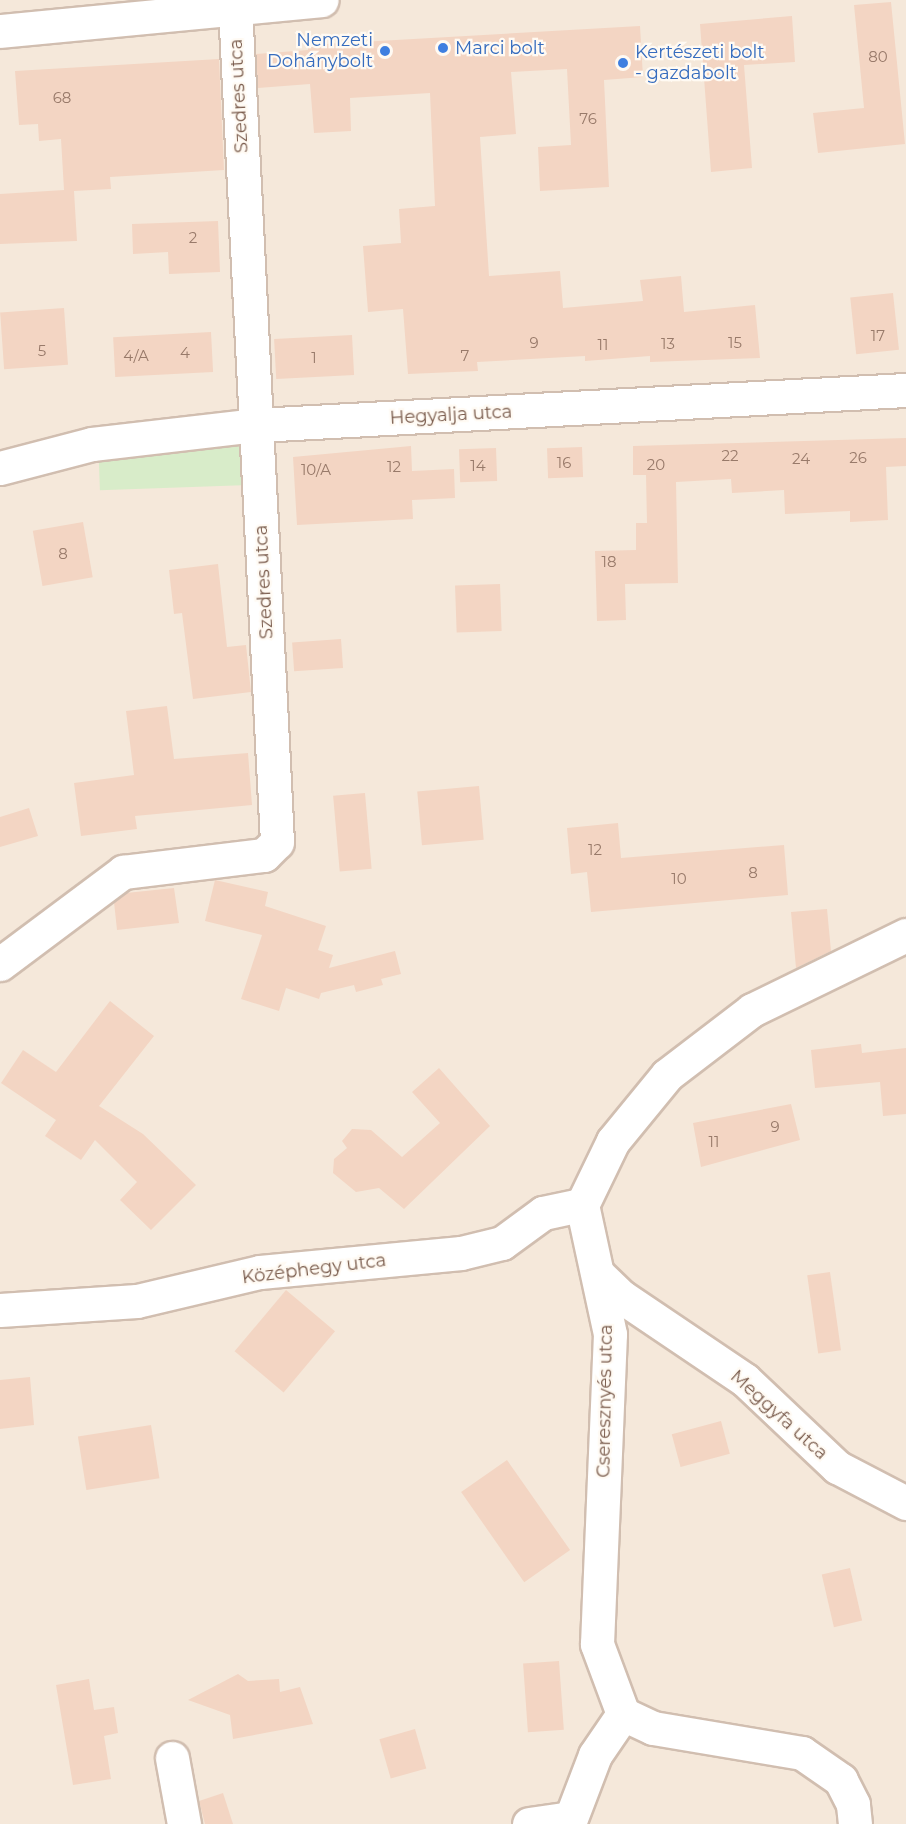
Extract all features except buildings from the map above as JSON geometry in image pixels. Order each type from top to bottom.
[{"type":"street","points":[[0,31],[321,0]]},
{"type":"street","name":"Szedres utca","points":[[0,964],[123,872],[264,855],[277,842],[235,8]]},
{"type":"street","name":"Hegyalja utca","points":[[0,468],[92,444],[257,425],[906,390]]},
{"type":"street","points":[[582,1205],[613,1141],[667,1075],[752,1010],[906,935]]},
{"type":"street","name":"Cseresznyés utca","points":[[582,1205],[600,1276],[610,1334],[597,1644],[624,1714]]},
{"type":"street","name":"Középhegy utca","points":[[0,1310],[137,1301],[260,1272],[461,1253],[502,1243],[543,1213],[582,1205]]},
{"type":"street","name":"Meggyfa utca","points":[[600,1276],[622,1297],[745,1380],[837,1467],[906,1503]]},
{"type":"street","points":[[529,1824],[572,1821],[595,1755],[624,1714],[653,1728],[802,1753],[842,1780],[855,1824]]},
{"type":"street","points":[[172,1758],[184,1824]]},
{"type":"shaded area","points":[[0,0],[906,0],[906,1824],[0,1824]]},
{"type":"green space","points":[[247,433],[249,485],[100,490],[98,438]]},
{"type":"place","name":"Marci bolt","points":[[443,48]]},
{"type":"place","name":"Nemzeti Dohánybolt","points":[[385,51]]},
{"type":"place","name":"Kertészeti bolt - gazdabolt","points":[[623,63]]}]
